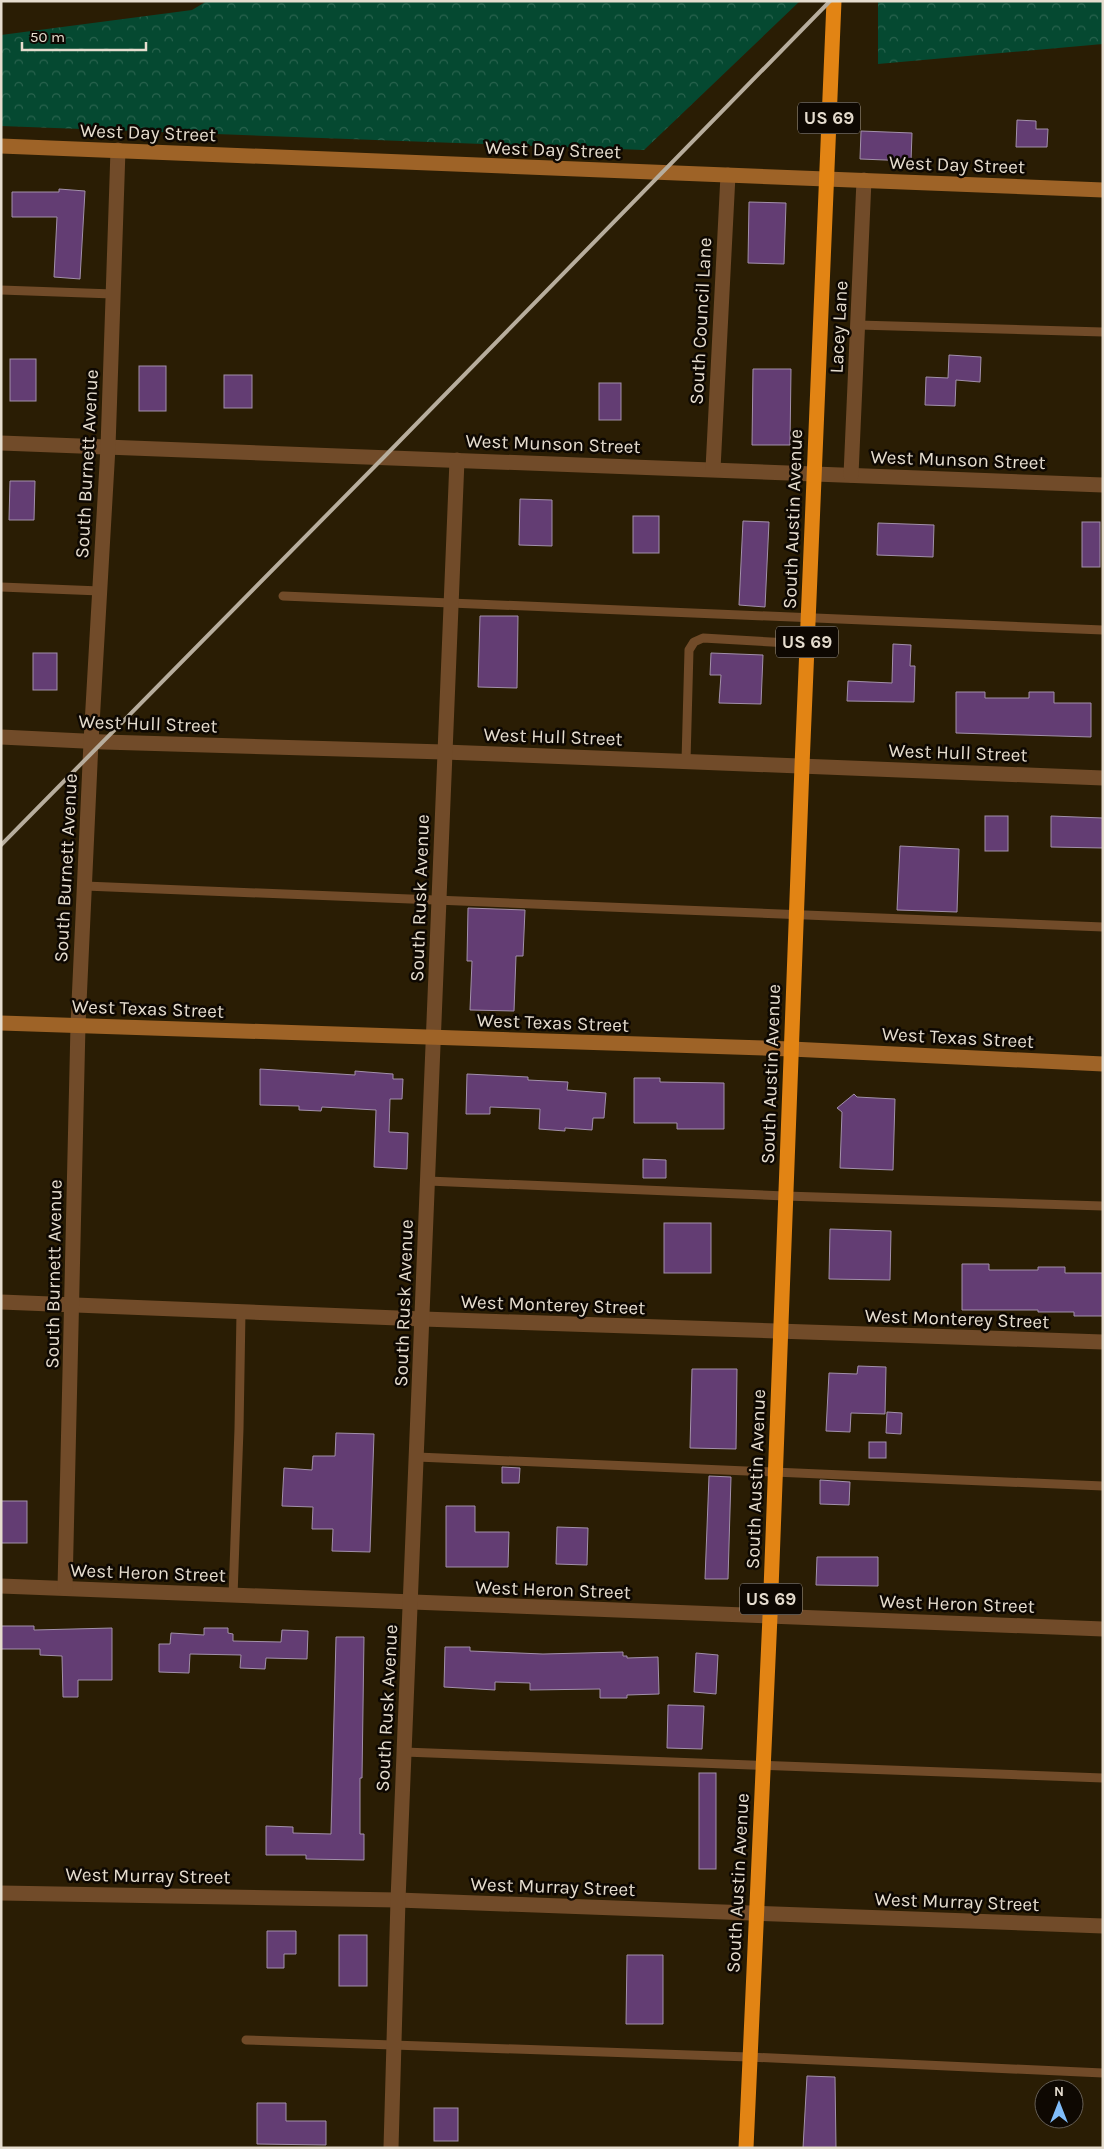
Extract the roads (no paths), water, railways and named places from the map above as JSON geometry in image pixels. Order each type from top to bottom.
[{"type":"highway","name":"South Austin Avenue","points":[[746,2148],[776,1471],[813,473],[834,1]]},
{"type":"street","name":"West Day Street","points":[[1,146],[1103,190]]},
{"type":"street","name":"South Burnett Avenue","points":[[65,1588],[78,1025],[91,742],[108,447],[118,150]]},
{"type":"street","name":"South Council Lane","points":[[713,469],[728,175]]},
{"type":"street","name":"Lacey Lane","points":[[851,475],[864,180]]},
{"type":"street","name":"West Munson Street","points":[[1,443],[1103,485]]},
{"type":"street","name":"South Rusk Avenue","points":[[391,2148],[398,1900],[457,460]]},
{"type":"street","name":"West Hull Street","points":[[1,737],[91,742],[444,752],[1103,778]]},
{"type":"street","name":"West Texas Street","points":[[1,1023],[791,1050],[1103,1064]]},
{"type":"street","name":"West Monterey Street","points":[[1,1302],[781,1332],[1103,1342]]},
{"type":"street","name":"West Heron Street","points":[[1,1586],[411,1604],[1103,1629]]},
{"type":"street","name":"West Murray Street","points":[[1,1892],[398,1900],[1103,1926]]},
{"type":"lane","points":[[1,290],[113,294]]},
{"type":"lane","points":[[858,325],[1103,332]]},
{"type":"lane","points":[[1,586],[100,591]]},
{"type":"lane","points":[[283,596],[1103,630]]},
{"type":"lane","points":[[686,761],[689,650],[694,642],[703,638],[807,644]]},
{"type":"lane","points":[[85,886],[1103,927]]},
{"type":"lane","points":[[428,1181],[785,1196],[1103,1206]]},
{"type":"lane","points":[[233,1596],[241,1312]]},
{"type":"lane","points":[[417,1457],[1103,1486]]},
{"type":"lane","points":[[404,1752],[1103,1778]]},
{"type":"lane","points":[[246,2040],[749,2057],[1103,2073]]},
{"type":"railway","points":[[1,845],[830,1]]}]
